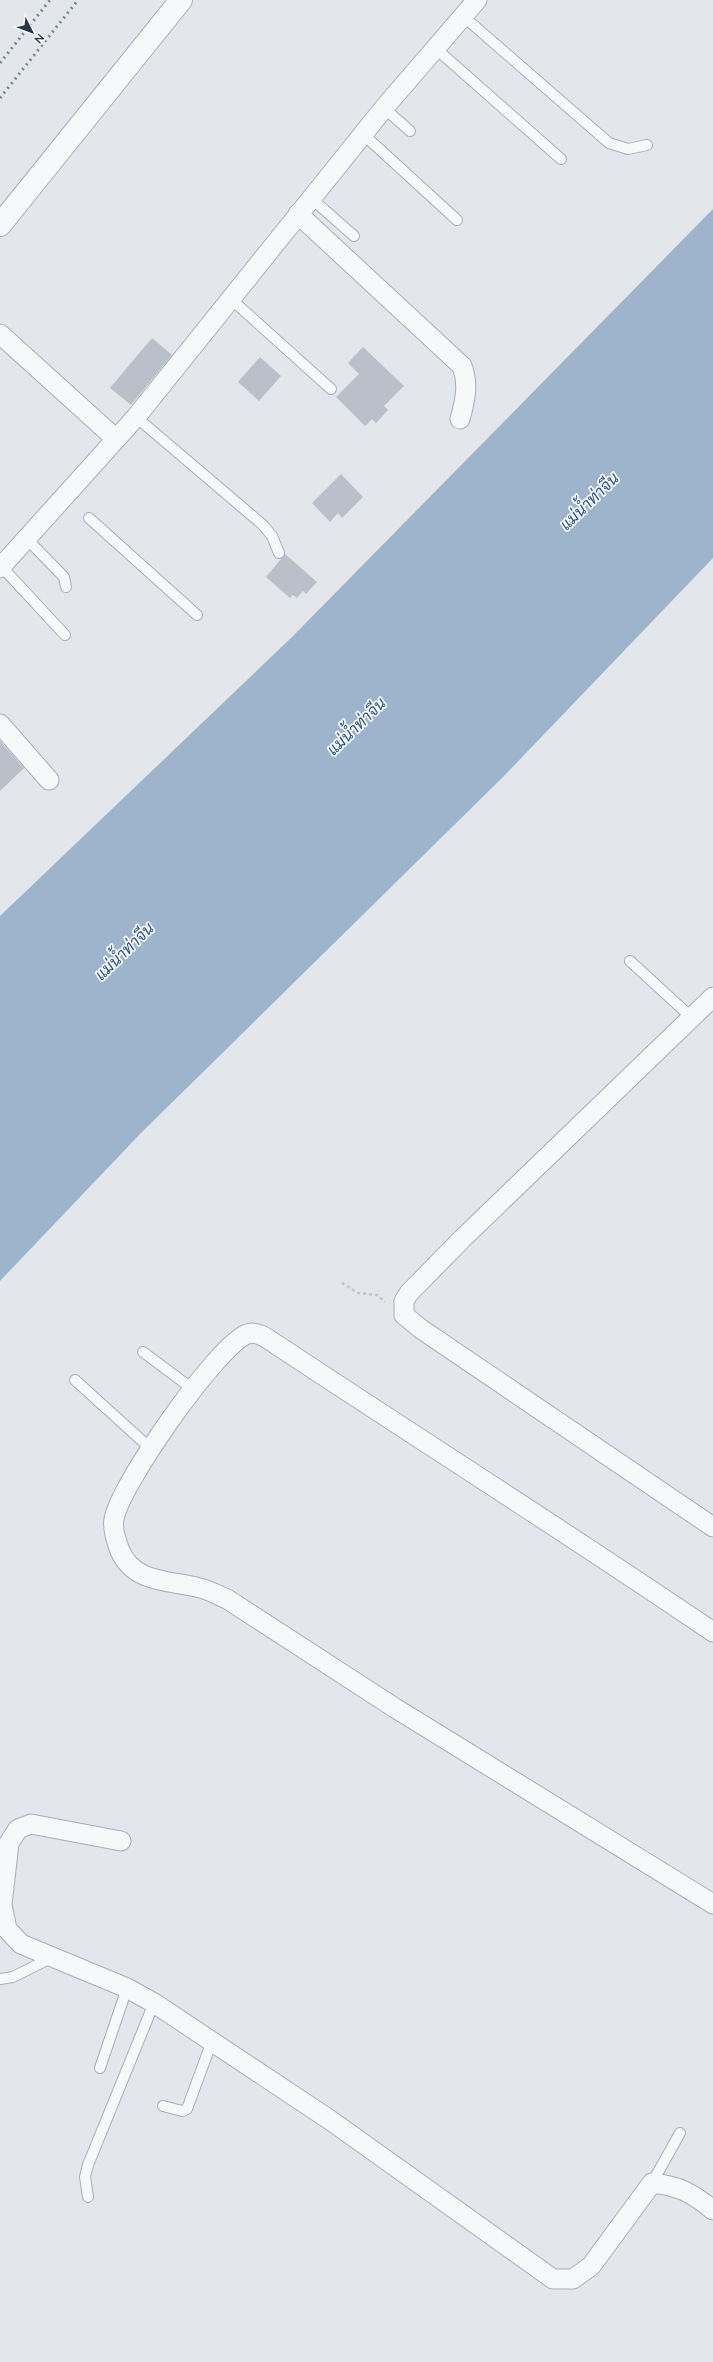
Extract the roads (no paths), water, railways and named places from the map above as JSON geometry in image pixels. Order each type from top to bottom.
[{"type":"street","points":[[0,225],[181,0]]},
{"type":"street","points":[[1,567],[26,538],[68,499],[116,439],[136,417],[384,108],[434,47],[477,0]]},
{"type":"street","points":[[298,214],[462,366],[466,394],[460,419]]},
{"type":"street","points":[[0,334],[116,439]]},
{"type":"street","points":[[0,724],[49,780]]},
{"type":"street","points":[[713,997],[409,1293],[404,1301],[404,1315],[434,1338],[713,1527]]},
{"type":"street","points":[[713,1632],[590,1548],[458,1464],[265,1337],[255,1333],[248,1334],[225,1352],[153,1443],[120,1500],[113,1520],[120,1552],[137,1572],[156,1580],[207,1590],[227,1599],[402,1712],[713,1904]]},
{"type":"street","points":[[121,1841],[31,1824],[18,1828],[9,1843],[2,1905],[7,1929],[21,1944],[55,1956],[127,1988],[154,2003],[330,2120],[553,2279],[573,2279],[591,2266],[652,2183],[672,2185],[692,2194],[713,2210]]},
{"type":"lane","points":[[463,16],[609,143],[628,149],[647,145]]},
{"type":"lane","points":[[434,47],[561,159]]},
{"type":"lane","points":[[384,108],[410,131]]},
{"type":"lane","points":[[363,134],[456,220]]},
{"type":"lane","points":[[311,198],[354,236]]},
{"type":"lane","points":[[231,299],[331,389]]},
{"type":"lane","points":[[136,417],[252,515],[272,536],[279,553]]},
{"type":"lane","points":[[89,518],[197,615]]},
{"type":"lane","points":[[26,538],[64,577],[66,587]]},
{"type":"lane","points":[[1,567],[65,635]]},
{"type":"lane","points":[[630,961],[691,1017]]},
{"type":"lane","points":[[143,1352],[189,1396]]},
{"type":"lane","points":[[75,1380],[153,1443]]},
{"type":"lane","points":[[0,1979],[13,1977],[55,1956]]},
{"type":"lane","points":[[100,2068],[127,1988]]},
{"type":"lane","points":[[88,2197],[85,2177],[88,2165],[154,2003]]},
{"type":"lane","points":[[163,2106],[182,2111],[187,2109],[212,2041]]},
{"type":"lane","points":[[652,2183],[680,2133]]},
{"type":"water","name":"แม่น้ำท่าจีน","points":[[713,209],[713,558],[503,777],[141,1133],[0,1281],[0,916],[292,637]]},
{"type":"railway","points":[[0,63],[50,0]]},
{"type":"railway","points":[[0,98],[78,0]]}]
